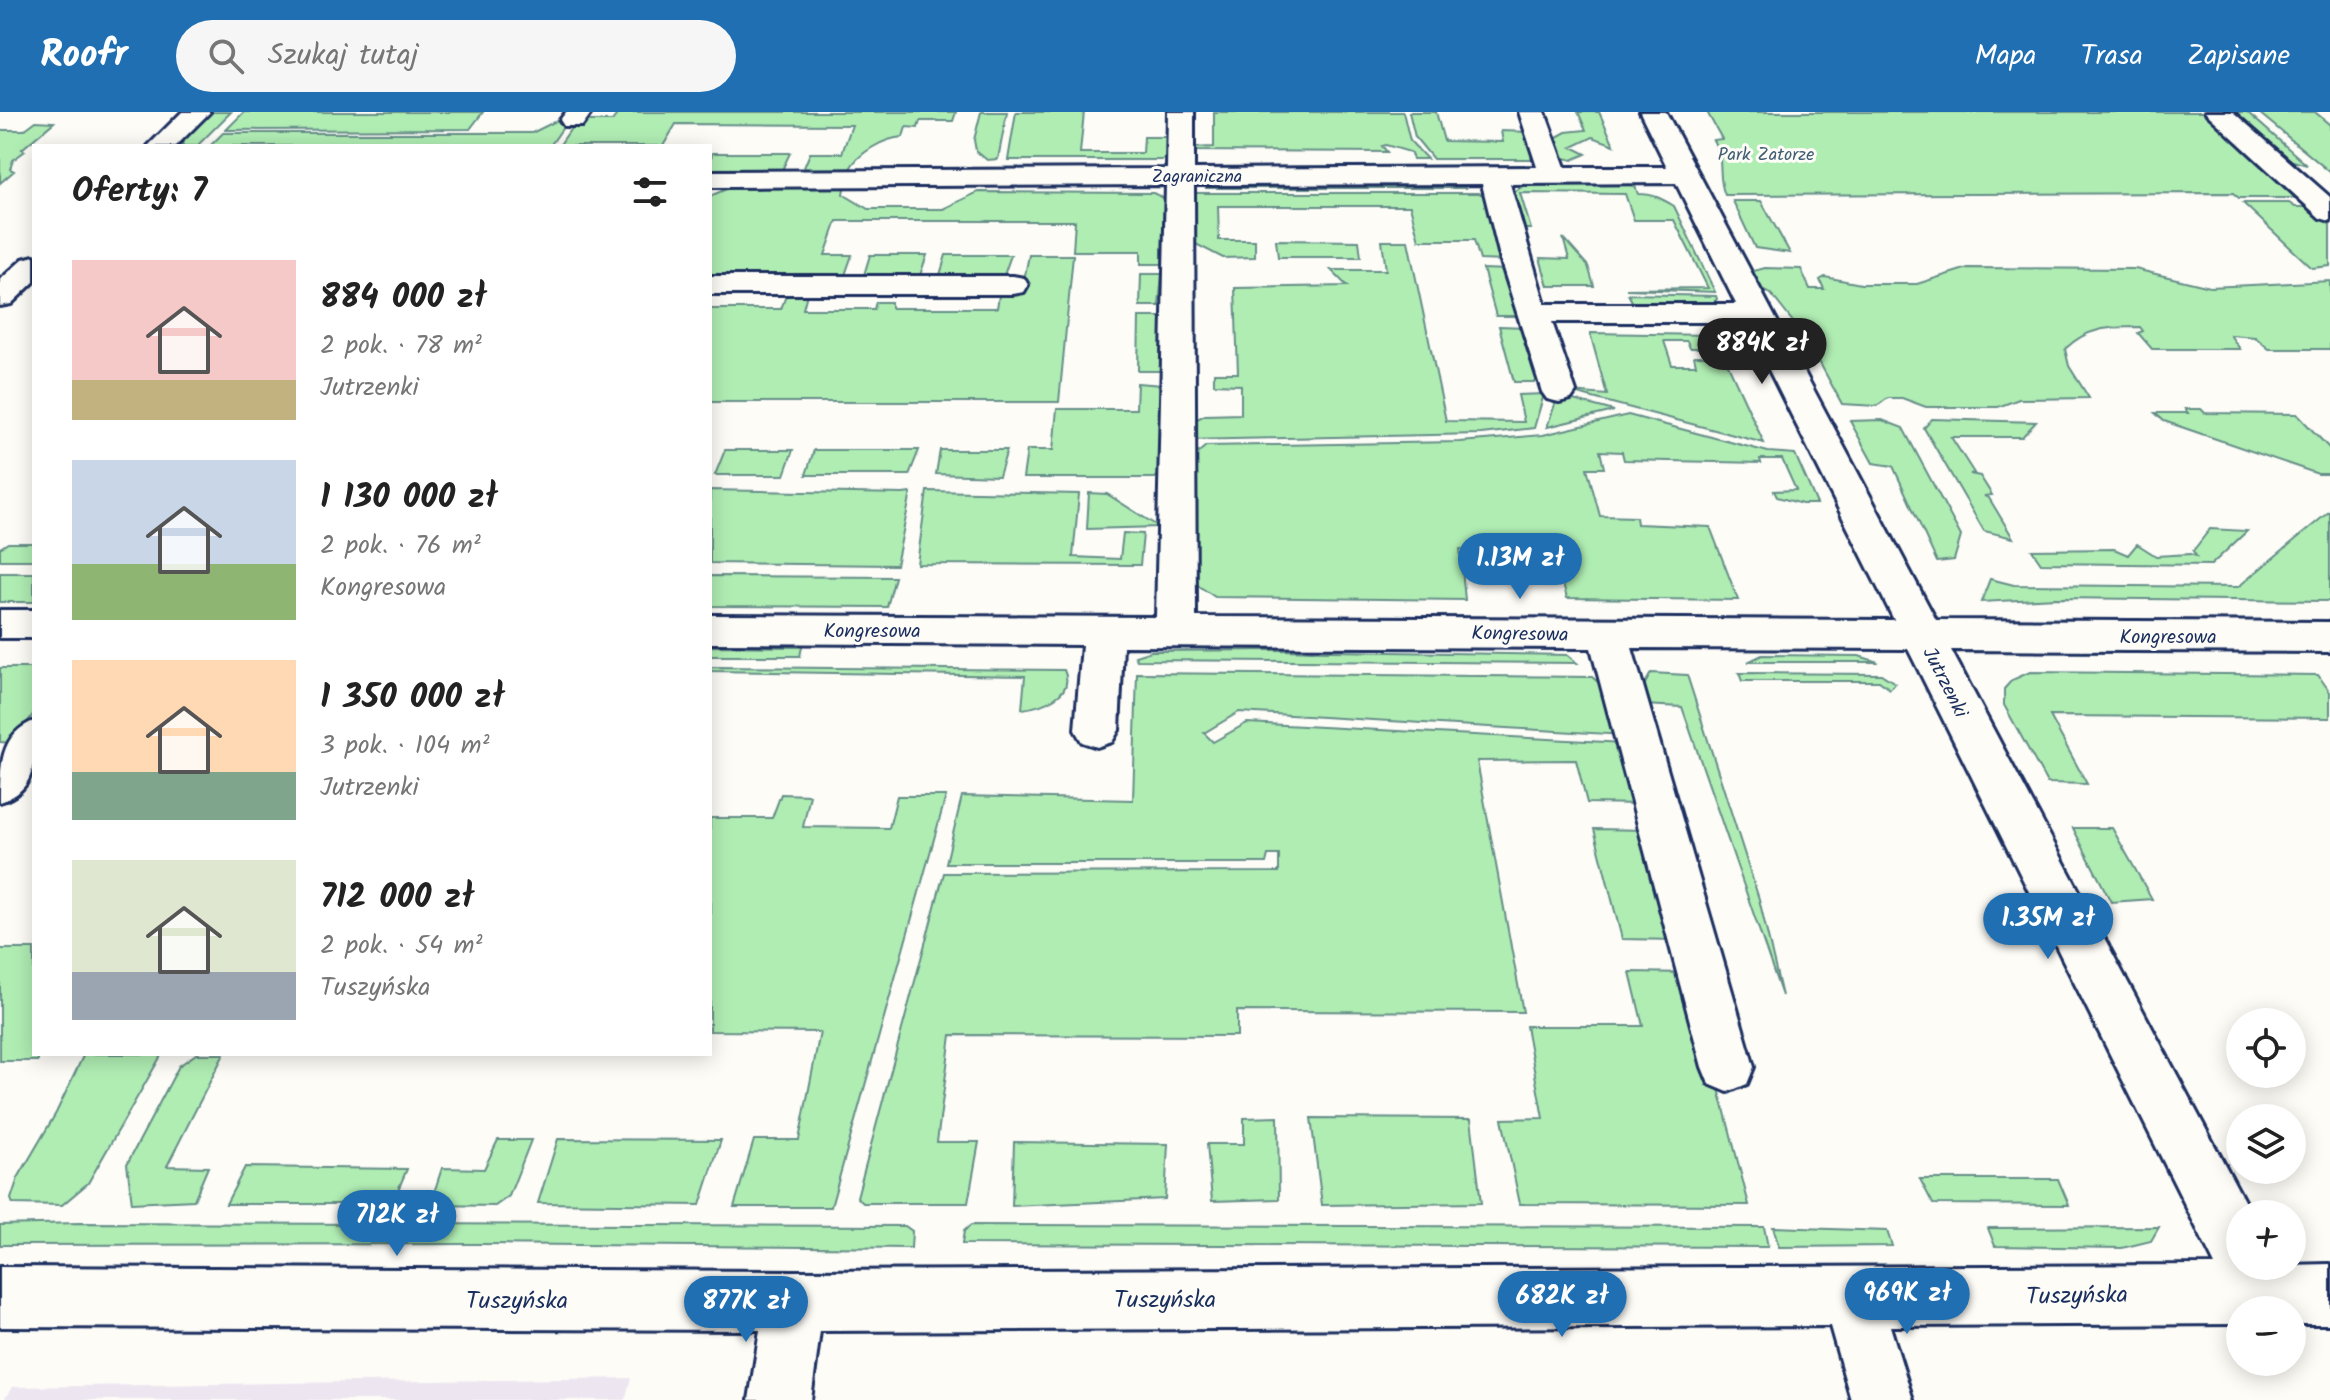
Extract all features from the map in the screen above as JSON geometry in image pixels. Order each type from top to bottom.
[{"type":"street","points":[[163,144],[197,112]]},
{"type":"street","points":[[1176,631],[1181,112]]},
{"type":"street","points":[[1532,112],[1554,176]]},
{"type":"street","name":"Jutrzenki","points":[[1653,112],[2226,1226]]},
{"type":"street","points":[[2218,112],[2330,212]]},
{"type":"street","name":"Zagraniczna","points":[[712,179],[847,176],[1685,175]]},
{"type":"street","points":[[1494,176],[1517,265],[1559,392]]},
{"type":"street","points":[[2292,178],[2330,178]]},
{"type":"street","points":[[0,297],[32,267]]},
{"type":"street","points":[[712,285],[1013,285]]},
{"type":"street","points":[[0,305],[32,305]]},
{"type":"street","points":[[1535,313],[1756,313]]},
{"type":"street","points":[[0,624],[32,624]]},
{"type":"street","name":"Kongresowa","points":[[712,629],[2330,637]]},
{"type":"street","points":[[1097,730],[1103,630]]},
{"type":"street","points":[[1608,634],[1728,1067]]},
{"type":"street","points":[[0,784],[32,741]]},
{"type":"street","name":"Tuszyńska","points":[[0,1297],[794,1301],[1851,1297],[2226,1273]]},
{"type":"street","name":"Tuszyńska","points":[[2281,1280],[2330,1294]]},
{"type":"street","points":[[1851,1297],[1882,1400]]},
{"type":"street","points":[[780,1400],[794,1301]]},
{"type":"shaded area","points":[[631,1378],[625,1400],[4,1400],[12,1387]]},
{"type":"green space","points":[[212,112],[231,112],[199,144],[178,144]]},
{"type":"green space","points":[[244,112],[483,112],[470,129],[226,130]]},
{"type":"green space","points":[[619,112],[956,112],[953,121],[920,121],[918,128],[906,127],[903,137],[872,148],[849,170],[803,170],[810,153],[842,153],[852,125],[676,124],[664,144],[560,144],[576,121],[612,121]]},
{"type":"green space","points":[[981,112],[1007,112],[998,159],[987,160],[976,151],[974,140]]},
{"type":"green space","points":[[1016,112],[1084,112],[1080,153],[1143,153],[1144,137],[1168,137],[1169,156],[1162,160],[1008,160]]},
{"type":"green space","points":[[1214,112],[1403,112],[1410,141],[1427,159],[1413,159],[1410,152],[1386,145],[1382,146],[1387,152],[1189,151],[1190,148],[1214,147]]},
{"type":"green space","points":[[1409,112],[1436,112],[1444,141],[1503,142],[1501,131],[1530,132],[1535,159],[1433,159],[1415,137]]},
{"type":"green space","points":[[1578,112],[1599,112],[1614,145],[1593,137],[1572,147],[1586,154],[1572,160],[1561,157],[1555,138],[1566,132],[1586,130]]},
{"type":"green space","name":"Park Zatorze","points":[[1707,112],[2205,112],[2299,198],[2239,198],[2233,193],[1725,195],[1719,155],[1713,140],[1722,139]]},
{"type":"green space","points":[[2235,112],[2247,112],[2307,165],[2289,160]]},
{"type":"green space","points":[[2258,112],[2315,112],[2330,125],[2330,172]]},
{"type":"green space","points":[[558,120],[568,120],[551,144],[212,144],[223,133],[532,133]]},
{"type":"green space","points":[[36,121],[54,122],[22,149],[25,151],[13,160],[10,169],[14,171],[0,183],[0,130],[24,130]]},
{"type":"green space","points":[[712,153],[790,153],[782,170],[712,169]]},
{"type":"green space","points":[[1216,182],[1455,184],[1466,188],[1205,188]]},
{"type":"green space","points":[[741,183],[845,183],[843,194],[868,209],[943,209],[978,192],[1153,193],[1164,198],[1162,264],[1141,264],[1141,251],[1073,251],[1075,221],[837,221],[825,255],[852,255],[845,275],[712,275],[712,195]]},
{"type":"green space","points":[[1526,184],[1630,185],[1635,186],[1638,194],[1669,203],[1674,206],[1715,292],[1626,289],[1708,288],[1674,220],[1634,220],[1625,194],[1520,193],[1531,229],[1518,229],[1507,197]]},
{"type":"green space","points":[[1196,193],[1479,193],[1489,198],[1505,261],[1480,260],[1474,240],[1419,240],[1410,206],[1218,206],[1219,240],[1255,240],[1255,257],[1223,258],[1184,238],[1188,201]]},
{"type":"green space","points":[[1733,201],[1761,201],[1790,253],[1755,248]]},
{"type":"green space","points":[[2243,203],[2289,203],[2295,207],[2310,207],[2330,225],[2330,266],[2312,268]]},
{"type":"green space","points":[[1563,238],[1588,266],[1594,286],[1548,286],[1540,258],[1569,259]]},
{"type":"green space","points":[[1276,240],[1359,241],[1361,257],[1278,257]]},
{"type":"green space","points":[[1382,241],[1408,241],[1446,421],[1524,422],[1518,395],[1544,394],[1534,428],[1481,434],[1185,440],[1183,426],[1205,415],[1241,414],[1241,385],[1214,384],[1214,373],[1238,373],[1235,288],[1347,286],[1331,270],[1386,270]]},
{"type":"green space","points":[[870,255],[927,255],[920,275],[864,275]]},
{"type":"green space","points":[[946,255],[1011,255],[1004,275],[940,275]]},
{"type":"green space","points":[[1029,255],[1073,255],[1059,402],[712,402],[712,309],[781,309],[788,290],[808,290],[803,309],[874,309],[876,302],[891,302],[891,308],[997,308],[1000,290],[1022,290]]},
{"type":"green space","points":[[1765,268],[1801,269],[1810,289],[1824,289],[1820,280],[1825,277],[1861,284],[1917,284],[1968,268],[2135,269],[2210,287],[2330,281],[2330,349],[2269,349],[2255,337],[2230,335],[2240,349],[2152,349],[2138,333],[2143,331],[2140,327],[2109,328],[2082,336],[2065,349],[2069,366],[2089,398],[2019,399],[1998,407],[1926,407],[1902,398],[1888,398],[1877,406],[1842,404],[1808,341],[1771,294],[1761,290],[1750,272]]},
{"type":"green space","points":[[1483,269],[1508,270],[1521,316],[1496,316]]},
{"type":"green space","points":[[1141,274],[1162,274],[1159,306],[1140,306]]},
{"type":"green space","points":[[1628,294],[1716,296],[1717,299],[1708,307],[1634,305]]},
{"type":"green space","points":[[1139,317],[1162,317],[1160,371],[1138,371]]},
{"type":"green space","points":[[1712,319],[1733,327],[1739,342],[1697,341],[1699,348],[1690,348],[1687,341],[1664,341],[1672,365],[1696,365],[1694,356],[1724,356],[1764,443],[1570,392],[1607,395],[1590,333],[1711,335]]},
{"type":"green space","points":[[1499,326],[1526,327],[1540,382],[1514,382]]},
{"type":"green space","points":[[1137,383],[1162,385],[1160,474],[1155,478],[1023,478],[1027,450],[1053,450],[1057,409],[1136,409]]},
{"type":"green space","points":[[1558,396],[1614,411],[1547,427]]},
{"type":"green space","points":[[2185,409],[2201,409],[2205,413],[2297,414],[2330,449],[2330,474],[2318,474],[2164,421],[2155,413],[2188,413]]},
{"type":"green space","points":[[1628,415],[1768,452],[1795,454],[1817,504],[1802,504],[1777,497],[1774,491],[1796,490],[1782,459],[1760,459],[1761,463],[1624,460],[1622,452],[1600,451],[1604,468],[1587,468],[1600,516],[1636,517],[1637,524],[1710,527],[1738,600],[1567,598],[1554,551],[1460,549],[1465,600],[1215,597],[1187,578],[1186,463],[1206,446],[1460,442],[1543,435]]},
{"type":"green space","points":[[1932,419],[2036,422],[2022,437],[1951,437],[1974,473],[1970,474],[1980,476],[1992,495],[1984,496],[1989,498],[2013,538],[1984,531],[1924,428]]},
{"type":"green space","points":[[1882,420],[1903,428],[1961,536],[1954,560],[1937,562],[1893,466],[1873,463],[1850,421]]},
{"type":"green space","points":[[725,450],[793,450],[784,475],[715,475]]},
{"type":"green space","points":[[814,450],[919,450],[909,475],[806,475]]},
{"type":"green space","points":[[940,450],[1007,450],[999,476],[936,474]]},
{"type":"green space","points":[[712,490],[911,493],[896,565],[712,563]]},
{"type":"green space","points":[[927,491],[1079,494],[1073,557],[1120,559],[1123,533],[1143,534],[1140,565],[917,564]]},
{"type":"green space","points":[[1089,493],[1107,494],[1159,527],[1087,529]]},
{"type":"green space","points":[[2330,511],[2330,601],[2056,598],[1981,602],[1990,579],[2014,585],[2238,587]]},
{"type":"green space","points":[[2210,529],[2247,531],[2211,565],[2041,563],[2032,550],[2114,549],[2128,555],[2137,544],[2156,556],[2196,556],[2193,551]]},
{"type":"green space","points":[[8,543],[32,543],[32,560],[0,560],[0,548]]},
{"type":"green space","points":[[0,573],[32,573],[32,602],[0,602]]},
{"type":"green space","points":[[712,576],[895,577],[887,607],[712,606]]},
{"type":"green space","points":[[712,646],[802,647],[800,656],[712,656]]},
{"type":"green space","points":[[1151,651],[1567,655],[1577,663],[1137,660],[1135,656]]},
{"type":"green space","points":[[1762,655],[1859,656],[1878,662],[1748,662]]},
{"type":"green space","points":[[712,667],[1064,670],[1065,687],[1046,703],[1022,709],[1025,676],[712,671]]},
{"type":"green space","points":[[0,668],[32,668],[32,716],[12,743],[0,742]]},
{"type":"green space","points":[[2030,672],[2318,675],[2330,692],[2330,718],[2050,716],[2087,784],[2047,783],[2004,705],[2004,689],[2012,680]]},
{"type":"green space","points":[[1137,673],[1592,677],[1611,693],[1624,735],[1239,712],[1204,733],[1213,742],[1247,723],[1624,743],[1642,804],[1587,803],[1576,760],[1477,761],[1523,1012],[1237,1011],[1237,1036],[951,1035],[937,1142],[979,1142],[968,1203],[863,1203],[857,1197],[944,873],[1279,872],[1279,855],[1268,855],[1266,863],[946,863],[962,796],[1133,800]]},
{"type":"green space","points":[[1651,673],[1687,675],[1759,899],[1782,996],[1682,707],[1643,705],[1640,693]]},
{"type":"green space","points":[[1739,673],[1881,674],[1895,683],[1890,689],[1879,681],[1742,681]]},
{"type":"green space","points":[[781,794],[810,795],[803,827],[889,828],[897,796],[946,796],[831,1207],[734,1207],[754,1140],[799,1140],[820,1032],[712,1031],[712,818],[772,818]]},
{"type":"green space","points":[[2073,828],[2112,828],[2152,899],[2111,902]]},
{"type":"green space","points":[[1594,829],[1648,830],[1678,940],[1622,939]]},
{"type":"green space","points":[[0,949],[32,949],[32,1056],[37,1056],[38,1061],[0,1061]]},
{"type":"green space","points":[[1630,972],[1689,973],[1749,1205],[1520,1204],[1502,1119],[1543,1118],[1526,1026],[1643,1026]]},
{"type":"green space","points":[[83,1056],[161,1056],[88,1183],[62,1205],[13,1204],[11,1199],[18,1178],[56,1113]]},
{"type":"green space","points":[[193,1056],[223,1056],[167,1166],[208,1167],[194,1200],[132,1203],[127,1164],[179,1066]]},
{"type":"green space","points":[[1278,1117],[1279,1199],[1212,1201],[1207,1144],[1244,1144],[1244,1118]]},
{"type":"green space","points":[[1311,1118],[1471,1119],[1481,1203],[1322,1205]]},
{"type":"green space","points":[[558,1139],[721,1140],[700,1205],[538,1203]]},
{"type":"green space","points":[[498,1140],[531,1140],[509,1196],[495,1206],[430,1205],[442,1168],[484,1169]]},
{"type":"green space","points":[[1014,1142],[1168,1144],[1165,1199],[1012,1206]]},
{"type":"green space","points":[[245,1167],[407,1169],[392,1204],[226,1204]]},
{"type":"green space","points":[[1920,1179],[2058,1179],[2069,1205],[1933,1204]]},
{"type":"green space","points":[[0,1225],[905,1226],[912,1231],[911,1248],[480,1244],[0,1245]]},
{"type":"green space","points":[[971,1225],[1764,1227],[1768,1247],[962,1244],[964,1231]]},
{"type":"green space","points":[[1773,1227],[1887,1231],[1892,1246],[1779,1247]]},
{"type":"green space","points":[[2159,1227],[2151,1241],[2122,1248],[1995,1246],[1988,1228]]}]
